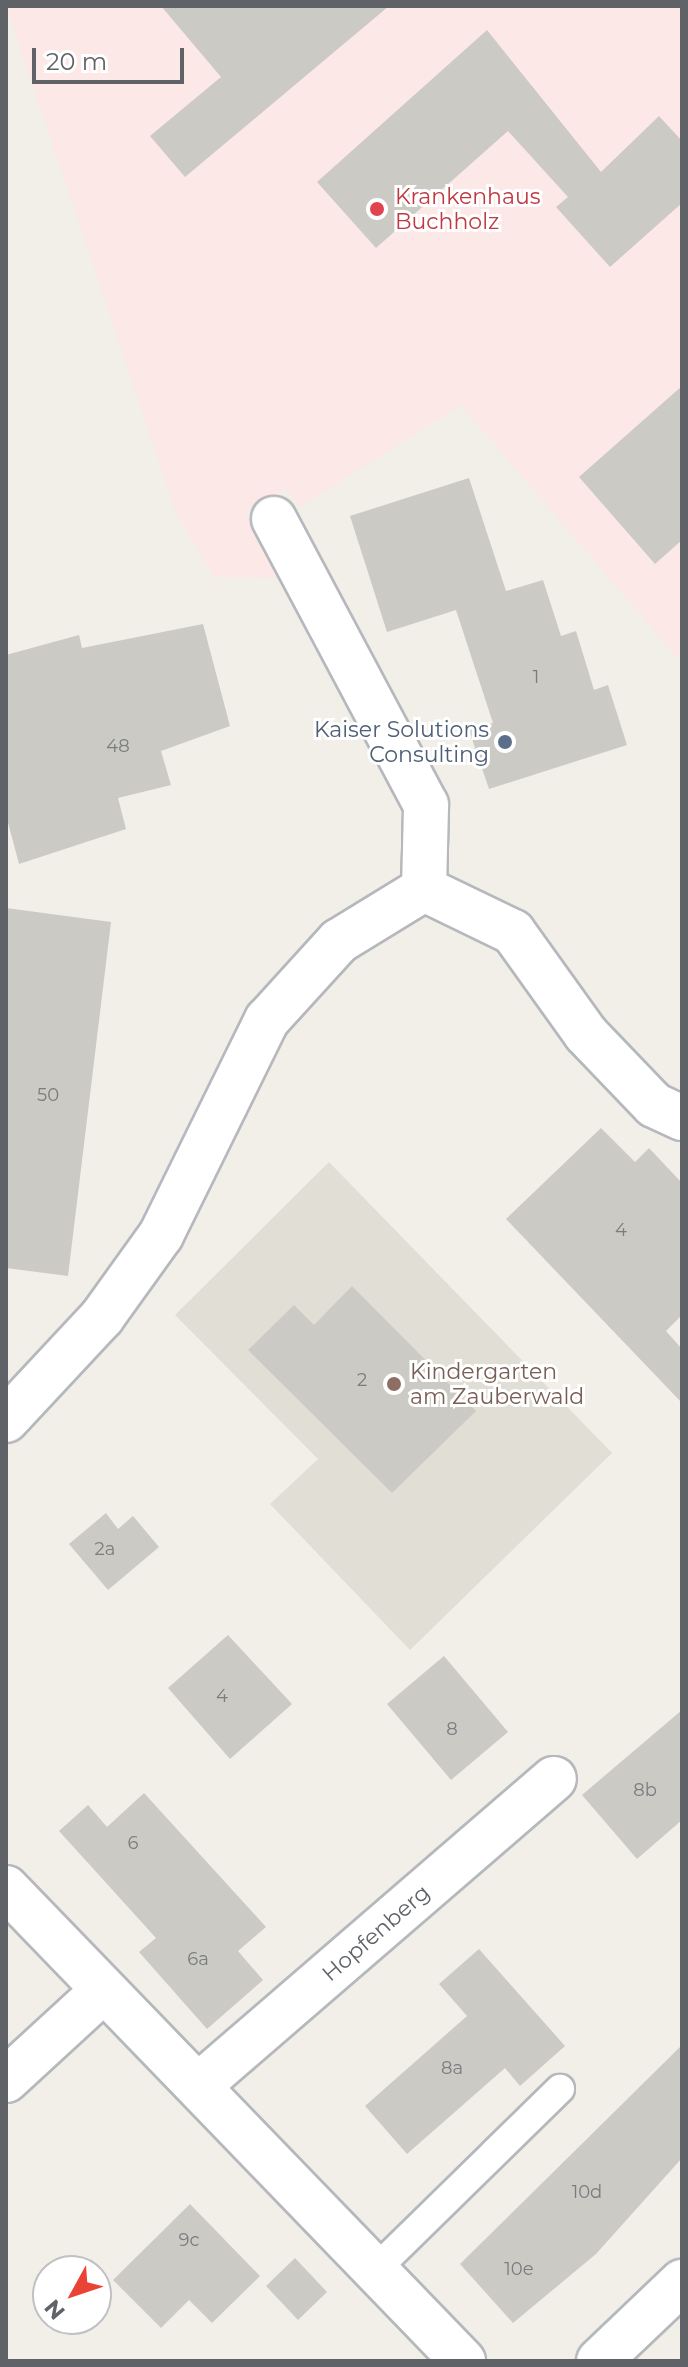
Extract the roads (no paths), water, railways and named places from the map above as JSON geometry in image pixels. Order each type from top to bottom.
[{"type":"street","points":[[274,519],[426,805],[424,889]]},
{"type":"street","points":[[424,889],[513,932],[586,1034],[654,1105],[682,1118]]},
{"type":"street","points":[[6,1420],[102,1317],[161,1235],[267,1020],[339,941],[424,889]]},
{"type":"street","name":"Hopfenberg","points":[[198,2086],[554,1779]]},
{"type":"street","points":[[6,1888],[463,2361]]},
{"type":"street","points":[[6,2080],[104,1990]]},
{"type":"street","points":[[599,2361],[682,2282]]},
{"type":"lane","points":[[375,2270],[560,2089]]},
{"type":"place","name":"Krankenhaus Buchholz","points":[[377,209]]},
{"type":"place","name":"Kaiser Solutions Consulting","points":[[505,742]]},
{"type":"place","name":"Kindergarten am Zauberwald","points":[[394,1384]]}]
